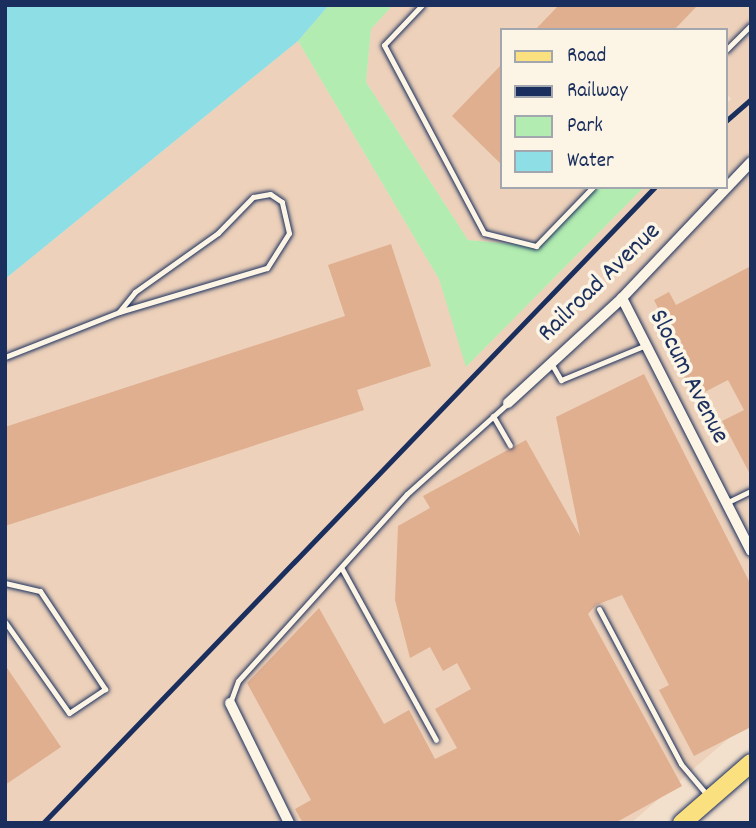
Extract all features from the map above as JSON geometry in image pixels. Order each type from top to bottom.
[{"type":"main road","points":[[682,823],[751,763]]},
{"type":"street","name":"Railroad Avenue","points":[[728,186],[751,162]]},
{"type":"street","name":"Railroad Avenue","points":[[508,403],[622,298],[725,189]]},
{"type":"street","name":"Slocum Avenue","points":[[622,298],[749,543]]},
{"type":"street","points":[[230,703],[289,823]]},
{"type":"lane","points":[[422,5],[384,45],[484,233],[536,246],[591,189]]},
{"type":"lane","points":[[728,48],[751,25]]},
{"type":"lane","points":[[5,357],[119,312],[267,268],[289,233],[282,202],[270,194],[253,197],[218,233],[135,292],[119,312]]},
{"type":"lane","points":[[551,363],[561,380],[646,345]]},
{"type":"lane","points":[[230,703],[238,681],[407,494],[508,403]]},
{"type":"lane","points":[[493,416],[510,446]]},
{"type":"lane","points":[[726,503],[751,491]]},
{"type":"lane","points":[[342,569],[436,740]]},
{"type":"lane","points":[[5,583],[40,591],[104,690],[69,713],[5,622]]},
{"type":"lane","points":[[599,609],[681,764],[710,798]]},
{"type":"shaded area","points":[[393,5],[751,5],[751,719],[631,823],[5,823],[5,279],[298,41],[439,279],[467,366],[642,189],[728,189],[728,102],[731,99],[728,95],[728,28],[500,28],[500,189],[591,189],[536,246],[468,240],[366,82],[371,29]]},
{"type":"green space","points":[[329,5],[393,5],[371,29],[366,82],[468,240],[535,246],[591,189],[642,189],[466,367],[439,279],[298,41]]},
{"type":"water","points":[[5,5],[329,5],[298,41],[5,279]]},
{"type":"building","points":[[559,5],[698,5],[676,28],[537,28]]},
{"type":"building","points":[[500,66],[500,163],[452,116]]},
{"type":"building","points":[[391,244],[431,366],[357,390],[364,410],[5,526],[5,427],[345,316],[328,265]]},
{"type":"building","points":[[751,266],[751,476],[722,421],[744,410],[728,380],[695,397],[652,316],[660,312],[654,300],[669,292],[676,305]]},
{"type":"building","points":[[644,374],[751,585],[751,727],[694,756],[659,690],[669,685],[622,595],[596,605],[588,614],[682,786],[615,823],[303,823],[295,809],[311,800],[247,683],[319,608],[384,724],[409,710],[435,759],[457,748],[435,709],[471,689],[457,663],[443,671],[430,647],[410,658],[395,600],[398,526],[430,508],[423,496],[526,440],[580,536],[556,417]]},
{"type":"building","points":[[5,665],[61,747],[5,785]]},
{"type":"railway","points":[[728,119],[751,99]]},
{"type":"railway","points":[[43,823],[653,189]]}]
